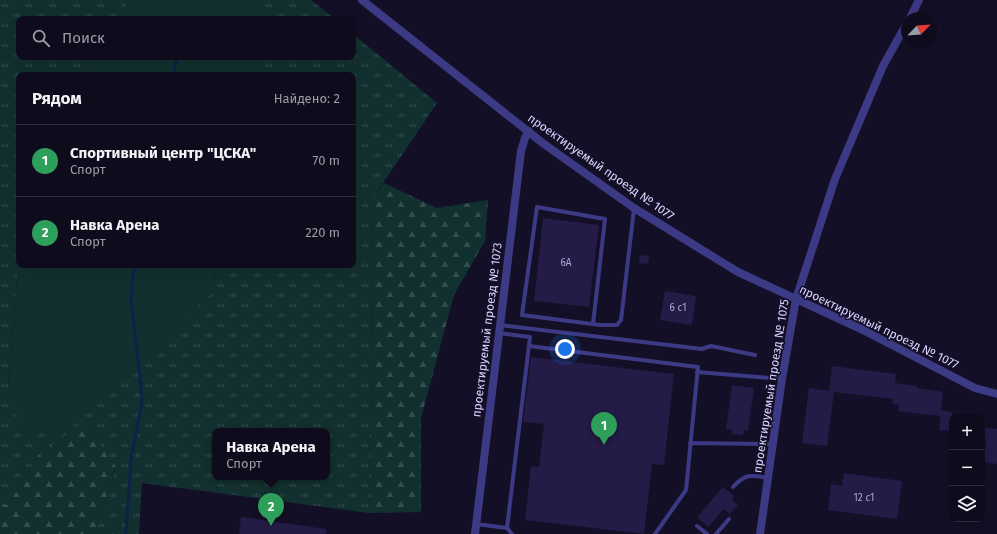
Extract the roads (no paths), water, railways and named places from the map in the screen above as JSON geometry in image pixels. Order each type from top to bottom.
[{"type":"street","name":"проектируемый проезд № 1077","points":[[362,0],[529,131],[634,208],[738,272],[863,330],[975,388],[997,394]]},
{"type":"street","points":[[913,12],[919,0]]},
{"type":"street","name":"проектируемый проезд № 1075","points":[[760,534],[782,378],[796,299],[835,178],[883,66],[901,34]]},
{"type":"street","name":"проектируемый проезд № 1073","points":[[475,534],[521,151],[529,131]]},
{"type":"lane","points":[[593,324],[605,219],[537,207],[522,315],[607,326],[617,325],[621,320],[634,208]]},
{"type":"lane","points":[[500,329],[530,337],[507,528]]},
{"type":"lane","points":[[500,329],[702,349],[711,346],[756,355]]},
{"type":"lane","points":[[529,346],[698,367],[686,490],[655,534]]},
{"type":"lane","points":[[697,372],[782,378]]},
{"type":"lane","points":[[690,443],[773,444]]},
{"type":"lane","points":[[733,487],[746,476],[751,475],[768,478]]},
{"type":"lane","points":[[716,534],[728,519]]},
{"type":"lane","points":[[476,524],[507,528],[512,534]]},
{"type":"lane","points":[[697,526],[707,534]]},
{"type":"waterway","points":[[174,72],[176,60]]},
{"type":"waterway","points":[[126,534],[131,459],[142,402],[131,299],[134,268]]},
{"type":"place","name":"Спортивный центр \"ЦСКА\"","points":[[604,445]]},
{"type":"place","name":"Навка Арена","points":[[271,526]]}]
